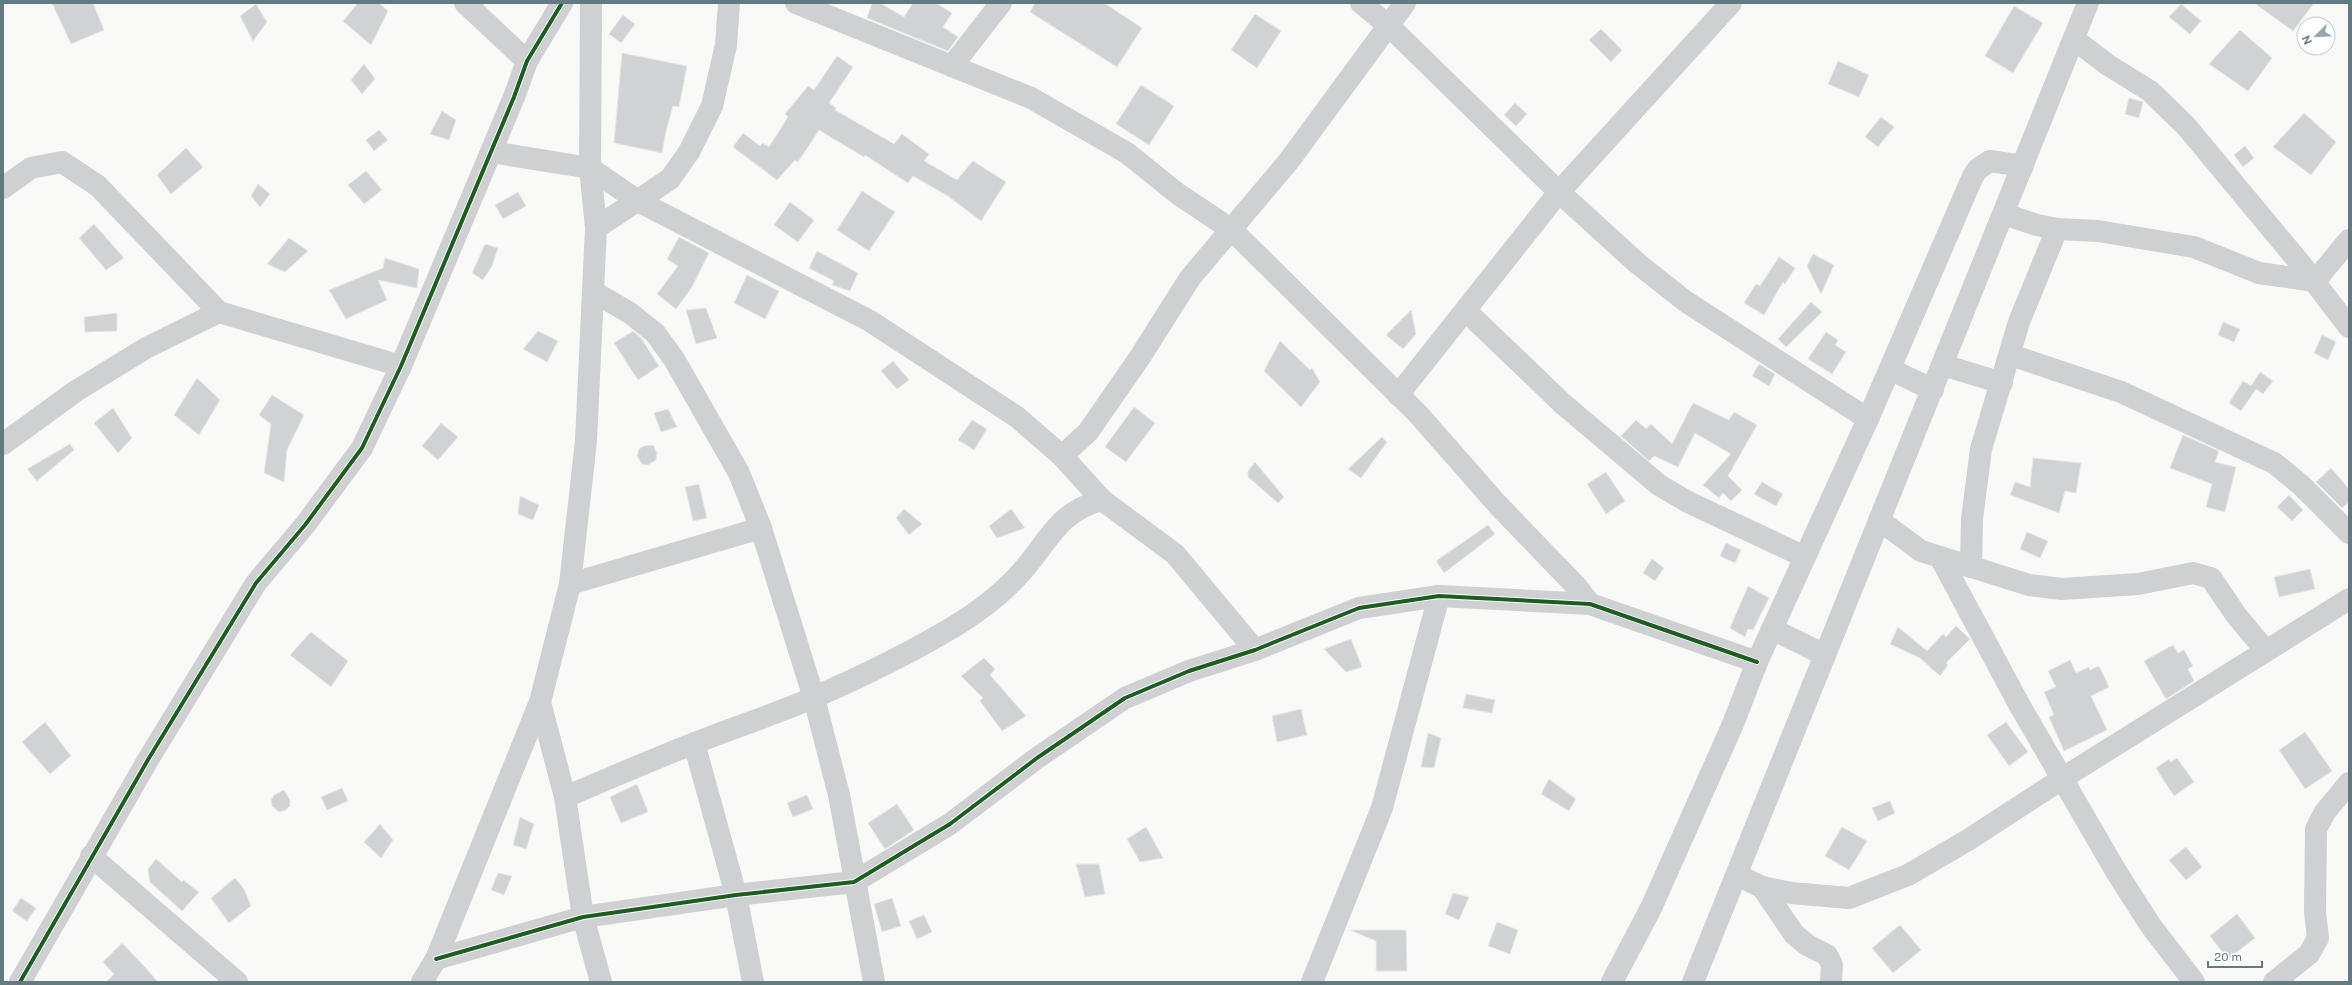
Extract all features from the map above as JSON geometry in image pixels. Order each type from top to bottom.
[{"type":"street","points":[[465,3],[527,61]]},
{"type":"street","points":[[20,982],[91,856],[256,583],[305,525],[362,448],[401,366],[491,152],[527,61],[562,3]]},
{"type":"street","points":[[422,982],[436,959],[540,702],[570,584],[586,441],[594,292],[596,228],[590,168],[591,3]]},
{"type":"street","points":[[596,228],[670,179],[689,152],[712,106],[726,45],[729,3]]},
{"type":"street","points":[[796,3],[1031,98],[1120,149],[1178,194],[1232,230],[1418,414],[1498,505],[1577,587],[1590,604]]},
{"type":"street","points":[[952,66],[1001,3]]},
{"type":"street","points":[[1361,3],[1389,26],[1559,192],[1637,263],[1685,301],[1868,419]]},
{"type":"street","points":[[1062,456],[1088,432],[1140,357],[1190,278],[1288,162],[1405,3]]},
{"type":"street","points":[[1398,395],[1559,192],[1732,3]]},
{"type":"street","points":[[1693,982],[2088,3]]},
{"type":"street","points":[[2074,39],[2108,65],[2150,91],[2186,126],[2315,281],[2349,327]]},
{"type":"street","points":[[491,152],[590,168],[638,201],[870,321],[1016,417],[1062,456],[1102,500],[1175,554],[1255,650]]},
{"type":"street","points":[[1612,982],[1651,908],[1733,724],[1757,662],[1868,419],[1973,176],[1978,169],[1990,161],[2023,166]]},
{"type":"street","points":[[3,188],[31,168],[62,162],[98,186],[219,312],[401,366]]},
{"type":"street","points":[[2004,214],[2036,225],[2057,229],[2098,231],[2194,247],[2259,273],[2315,281]]},
{"type":"street","points":[[1971,567],[1972,519],[1982,449],[2020,322],[2057,229]]},
{"type":"street","points":[[2315,281],[2349,240]]},
{"type":"street","points":[[594,292],[630,314],[655,333],[674,359],[740,473],[761,528],[780,594],[814,698],[839,795],[854,882],[874,982]]},
{"type":"street","points":[[1466,311],[1563,404],[1659,485],[1688,502],[1805,556]]},
{"type":"street","points":[[3,444],[76,391],[146,348],[219,312]]},
{"type":"street","points":[[2011,355],[2121,392],[2274,463],[2301,485],[2349,533]]},
{"type":"street","points":[[1943,365],[2002,383]]},
{"type":"street","points":[[1890,369],[1933,390]]},
{"type":"street","points":[[565,798],[694,743],[814,698],[910,652],[957,625],[986,604],[1016,578],[1060,522],[1071,512],[1084,505],[1102,500]]},
{"type":"street","points":[[1879,520],[1921,551],[2029,585],[2062,589],[2138,584],[2193,573],[2202,574],[2211,578],[2236,615],[2266,651]]},
{"type":"street","points":[[570,584],[761,528]]},
{"type":"street","points":[[1940,557],[2020,706],[2151,926],[2194,982]]},
{"type":"street","points":[[1317,980],[1382,808],[1439,596]]},
{"type":"street","points":[[436,959],[583,917],[736,895],[854,882],[950,824],[1037,758],[1125,698],[1189,671],[1255,650],[1359,608],[1439,596],[1590,604],[1757,662]]},
{"type":"street","points":[[1737,875],[1762,887],[1791,893],[1849,898],[1908,875],[1968,840],[2063,778],[2349,599]]},
{"type":"street","points":[[1772,629],[1824,655]]},
{"type":"street","points":[[540,702],[565,798],[583,917],[601,982]]},
{"type":"street","points":[[694,743],[736,895],[753,982]]},
{"type":"street","points":[[2274,982],[2309,954],[2318,938],[2316,912],[2316,828],[2325,812],[2349,783]]},
{"type":"street","points":[[91,856],[237,982]]},
{"type":"street","points":[[1762,887],[1794,934],[1807,945],[1827,955],[1832,965],[1831,982]]},
{"type":"building","points":[[52,3],[93,3],[104,30],[71,44]]},
{"type":"building","points":[[358,3],[379,3],[388,11],[371,45],[343,21]]},
{"type":"building","points":[[872,3],[880,3],[904,17],[913,3],[936,3],[952,13],[943,27],[958,37],[948,51],[867,18]]},
{"type":"building","points":[[1035,3],[1104,3],[1142,28],[1117,67],[1030,12]]},
{"type":"building","points":[[2254,3],[2314,3],[2304,16],[2296,16],[2296,27],[2293,31]]},
{"type":"building","points":[[256,4],[267,22],[253,41],[240,16]]},
{"type":"building","points":[[2181,4],[2201,21],[2190,34],[2169,17]]},
{"type":"building","points":[[2014,6],[2043,23],[2013,73],[1985,56]]},
{"type":"building","points":[[1255,14],[1281,31],[1257,68],[1231,50]]},
{"type":"building","points":[[623,15],[635,24],[621,43],[609,34]]},
{"type":"building","points":[[1601,29],[1622,50],[1611,62],[1589,40]]},
{"type":"building","points":[[2240,30],[2272,58],[2248,91],[2209,64]]},
{"type":"building","points":[[622,53],[687,66],[679,107],[673,106],[662,153],[614,143]]},
{"type":"building","points":[[837,56],[853,67],[829,103],[836,108],[835,110],[894,144],[902,134],[929,154],[924,161],[957,180],[973,161],[1006,182],[981,221],[948,196],[913,176],[908,183],[865,155],[864,157],[819,130],[798,162],[795,160],[777,180],[733,147],[743,133],[760,146],[763,143],[769,147],[788,117],[785,114],[808,86],[814,90]]},
{"type":"building","points":[[1838,61],[1869,75],[1859,97],[1828,84]]},
{"type":"building","points":[[364,64],[375,79],[362,94],[351,80]]},
{"type":"building","points":[[1141,85],[1174,106],[1149,145],[1116,124]]},
{"type":"building","points":[[2129,98],[2143,102],[2139,118],[2125,114]]},
{"type":"building","points":[[1515,103],[1527,114],[1516,126],[1504,115]]},
{"type":"building","points":[[442,111],[456,120],[449,140],[430,134]]},
{"type":"building","points":[[2304,113],[2336,142],[2311,175],[2273,147]]},
{"type":"building","points":[[1881,117],[1894,127],[1878,147],[1865,137]]},
{"type":"building","points":[[379,130],[388,140],[374,151],[366,140]]},
{"type":"building","points":[[2245,146],[2254,158],[2243,167],[2234,155]]},
{"type":"building","points":[[186,148],[203,167],[171,194],[157,175]]},
{"type":"building","points":[[366,171],[382,190],[364,204],[348,185]]},
{"type":"building","points":[[258,184],[270,194],[260,207],[251,196]]},
{"type":"building","points":[[862,191],[895,212],[869,251],[837,230]]},
{"type":"building","points":[[518,192],[526,206],[503,219],[495,205]]},
{"type":"building","points":[[790,202],[814,220],[798,242],[774,225]]},
{"type":"building","points":[[94,224],[124,258],[106,270],[79,238]]},
{"type":"building","points":[[679,237],[709,253],[692,287],[676,309],[657,294],[678,266],[667,259]]},
{"type":"building","points":[[289,238],[308,251],[285,272],[267,264]]},
{"type":"building","points":[[485,244],[498,248],[492,266],[483,280],[472,273]]},
{"type":"building","points":[[817,251],[858,273],[850,291],[832,285],[834,281],[809,268]]},
{"type":"building","points":[[1813,254],[1834,265],[1821,294],[1807,266]]},
{"type":"building","points":[[1779,257],[1795,268],[1785,284],[1783,282],[1764,315],[1744,303],[1756,284],[1760,286]]},
{"type":"building","points":[[385,258],[419,269],[417,288],[378,280],[387,300],[346,319],[329,290],[383,268]]},
{"type":"building","points":[[747,275],[779,291],[765,319],[734,303]]},
{"type":"building","points":[[1811,302],[1822,312],[1786,347],[1778,339]]},
{"type":"building","points":[[706,308],[717,338],[696,344],[686,310]]},
{"type":"building","points":[[1411,310],[1416,334],[1403,349],[1386,335]]},
{"type":"building","points":[[117,313],[117,331],[85,332],[84,317]]},
{"type":"building","points":[[2223,322],[2240,329],[2234,342],[2218,335]]},
{"type":"building","points":[[538,331],[558,341],[547,362],[523,349]]},
{"type":"building","points":[[633,331],[641,338],[659,366],[638,380],[614,343]]},
{"type":"building","points":[[1826,332],[1838,340],[1835,345],[1846,352],[1832,374],[1808,359]]},
{"type":"building","points":[[2322,335],[2336,342],[2328,360],[2314,353]]},
{"type":"building","points":[[1280,341],[1310,370],[1312,368],[1320,382],[1301,407],[1264,371]]},
{"type":"building","points":[[893,361],[909,380],[897,389],[881,371]]},
{"type":"building","points":[[1759,364],[1775,374],[1769,386],[1752,376]]},
{"type":"building","points":[[2260,372],[2273,381],[2263,394],[2256,389],[2241,411],[2229,403],[2243,381],[2251,386]]},
{"type":"building","points":[[197,378],[220,400],[199,435],[174,415]]},
{"type":"building","points":[[272,395],[304,415],[287,450],[284,482],[264,473],[271,424],[259,415]]},
{"type":"building","points":[[1693,403],[1729,420],[1734,412],[1757,425],[1728,476],[1742,490],[1731,501],[1723,493],[1719,498],[1703,485],[1731,454],[1695,433],[1678,467],[1654,456],[1649,461],[1621,436],[1636,420],[1646,429],[1651,424],[1672,444]]},
{"type":"building","points":[[1134,407],[1155,423],[1126,462],[1105,447]]},
{"type":"building","points":[[113,408],[132,438],[118,453],[94,423]]},
{"type":"building","points":[[668,409],[677,427],[661,432],[654,413]]},
{"type":"building","points":[[972,420],[987,429],[974,450],[958,440]]},
{"type":"building","points":[[441,423],[458,437],[438,460],[422,446]]},
{"type":"building","points":[[2183,435],[2219,451],[2215,462],[2236,467],[2225,512],[2206,507],[2212,484],[2170,468]]},
{"type":"building","points":[[1382,437],[1387,442],[1361,478],[1348,469]]},
{"type":"building","points":[[70,444],[74,450],[37,481],[27,469]]},
{"type":"building","points":[[653,445],[657,453],[656,460],[648,465],[642,464],[637,456],[639,449],[644,446]]},
{"type":"building","points":[[2033,458],[2081,463],[2076,493],[2065,491],[2059,513],[2010,495],[2015,482],[2030,487]]},
{"type":"building","points":[[1255,462],[1284,497],[1278,503],[1248,477],[1248,471]]},
{"type":"building","points":[[2331,468],[2349,489],[2349,502],[2342,508],[2316,482]]},
{"type":"building","points":[[1606,472],[1625,501],[1606,514],[1587,484]]},
{"type":"building","points":[[1762,482],[1783,494],[1776,506],[1754,494]]},
{"type":"building","points":[[699,484],[707,518],[693,521],[685,487]]},
{"type":"building","points":[[2289,495],[2303,510],[2292,521],[2277,507]]},
{"type":"building","points":[[520,496],[539,505],[533,520],[518,514]]},
{"type":"building","points":[[904,509],[922,524],[909,535],[896,518]]},
{"type":"building","points":[[1011,509],[1025,528],[997,538],[989,526]]},
{"type":"building","points":[[1488,525],[1495,534],[1444,573],[1436,561]]},
{"type":"building","points":[[2027,532],[2048,541],[2040,558],[2020,549]]},
{"type":"building","points":[[1726,543],[1741,550],[1735,563],[1720,556]]},
{"type":"building","points":[[1652,559],[1664,568],[1655,581],[1643,573]]},
{"type":"building","points":[[2310,569],[2315,589],[2279,597],[2274,577]]},
{"type":"building","points":[[1748,586],[1769,598],[1753,630],[1748,629],[1745,637],[1730,628]]},
{"type":"building","points":[[1956,626],[1970,639],[1946,663],[1948,665],[1940,676],[1920,658],[1890,644],[1898,627],[1927,651],[1943,634],[1946,637]]},
{"type":"building","points":[[311,632],[348,661],[331,687],[290,655]]},
{"type":"building","points":[[1351,639],[1362,667],[1346,672],[1324,649]]},
{"type":"building","points":[[2173,645],[2178,653],[2184,650],[2193,666],[2188,669],[2194,681],[2166,699],[2144,661]]},
{"type":"building","points":[[984,658],[995,669],[990,675],[1026,716],[1002,731],[980,701],[983,698],[961,676]]},
{"type":"building","points":[[2070,660],[2076,673],[2089,667],[2090,670],[2099,666],[2109,687],[2091,696],[2107,730],[2064,751],[2049,717],[2054,715],[2044,692],[2056,687],[2048,671]]},
{"type":"building","points":[[1466,694],[1495,700],[1492,713],[1463,708]]},
{"type":"building","points":[[1301,709],[1307,735],[1277,742],[1272,716]]},
{"type":"building","points":[[45,722],[71,756],[50,774],[22,742]]},
{"type":"building","points":[[2006,722],[2028,752],[2009,766],[1987,735]]},
{"type":"building","points":[[2305,732],[2332,771],[2305,789],[2279,750]]},
{"type":"building","points":[[1428,733],[1441,738],[1434,768],[1421,767]]},
{"type":"building","points":[[2177,758],[2194,782],[2174,796],[2156,768],[2169,759],[2171,762]]},
{"type":"building","points":[[1549,779],[1576,799],[1569,811],[1541,794]]},
{"type":"building","points":[[637,784],[648,812],[621,823],[610,797]]},
{"type":"building","points":[[342,788],[348,801],[327,810],[321,797]]},
{"type":"building","points":[[284,790],[290,800],[290,806],[286,810],[279,812],[272,806],[271,800],[274,795]]},
{"type":"building","points":[[807,795],[813,809],[793,817],[787,803]]},
{"type":"building","points":[[1890,801],[1895,813],[1878,821],[1872,808]]},
{"type":"building","points":[[897,804],[914,830],[885,849],[868,823]]},
{"type":"building","points":[[520,817],[534,824],[526,849],[513,845]]},
{"type":"building","points":[[380,824],[393,840],[381,858],[364,842]]},
{"type":"building","points":[[1146,827],[1163,858],[1140,862],[1127,839]]},
{"type":"building","points":[[1842,827],[1867,841],[1849,870],[1825,856]]},
{"type":"building","points":[[2186,847],[2202,867],[2186,880],[2169,860]]},
{"type":"building","points":[[156,859],[182,882],[183,880],[199,892],[182,911],[150,882],[148,869]]},
{"type":"building","points":[[1076,864],[1099,864],[1105,894],[1085,897]]},
{"type":"building","points":[[498,873],[512,876],[504,895],[491,890]]},
{"type":"building","points":[[235,878],[244,889],[251,906],[229,923],[211,898]]},
{"type":"building","points":[[1453,893],[1469,897],[1459,920],[1445,914]]},
{"type":"building","points":[[21,898],[36,908],[27,921],[12,911]]},
{"type":"building","points":[[892,898],[901,926],[882,932],[874,904]]},
{"type":"building","points":[[2237,914],[2255,938],[2228,959],[2210,936]]},
{"type":"building","points":[[924,915],[932,932],[917,939],[909,921]]},
{"type":"building","points":[[1497,922],[1518,930],[1510,954],[1488,946]]},
{"type":"building","points":[[1900,925],[1921,950],[1893,973],[1872,948]]},
{"type":"building","points":[[1350,930],[1406,930],[1407,971],[1376,971],[1376,941]]},
{"type":"building","points":[[122,943],[158,982],[106,982],[114,974],[103,962]]},
{"type":"cycle path","points":[[20,982],[149,758],[256,583],[305,525],[362,448],[401,366],[514,97],[527,61],[562,3]]},
{"type":"cycle path","points":[[436,959],[583,917],[736,895],[854,882],[950,824],[1037,758],[1125,698],[1189,671],[1255,650],[1359,608],[1439,596],[1590,604],[1757,662]]}]
